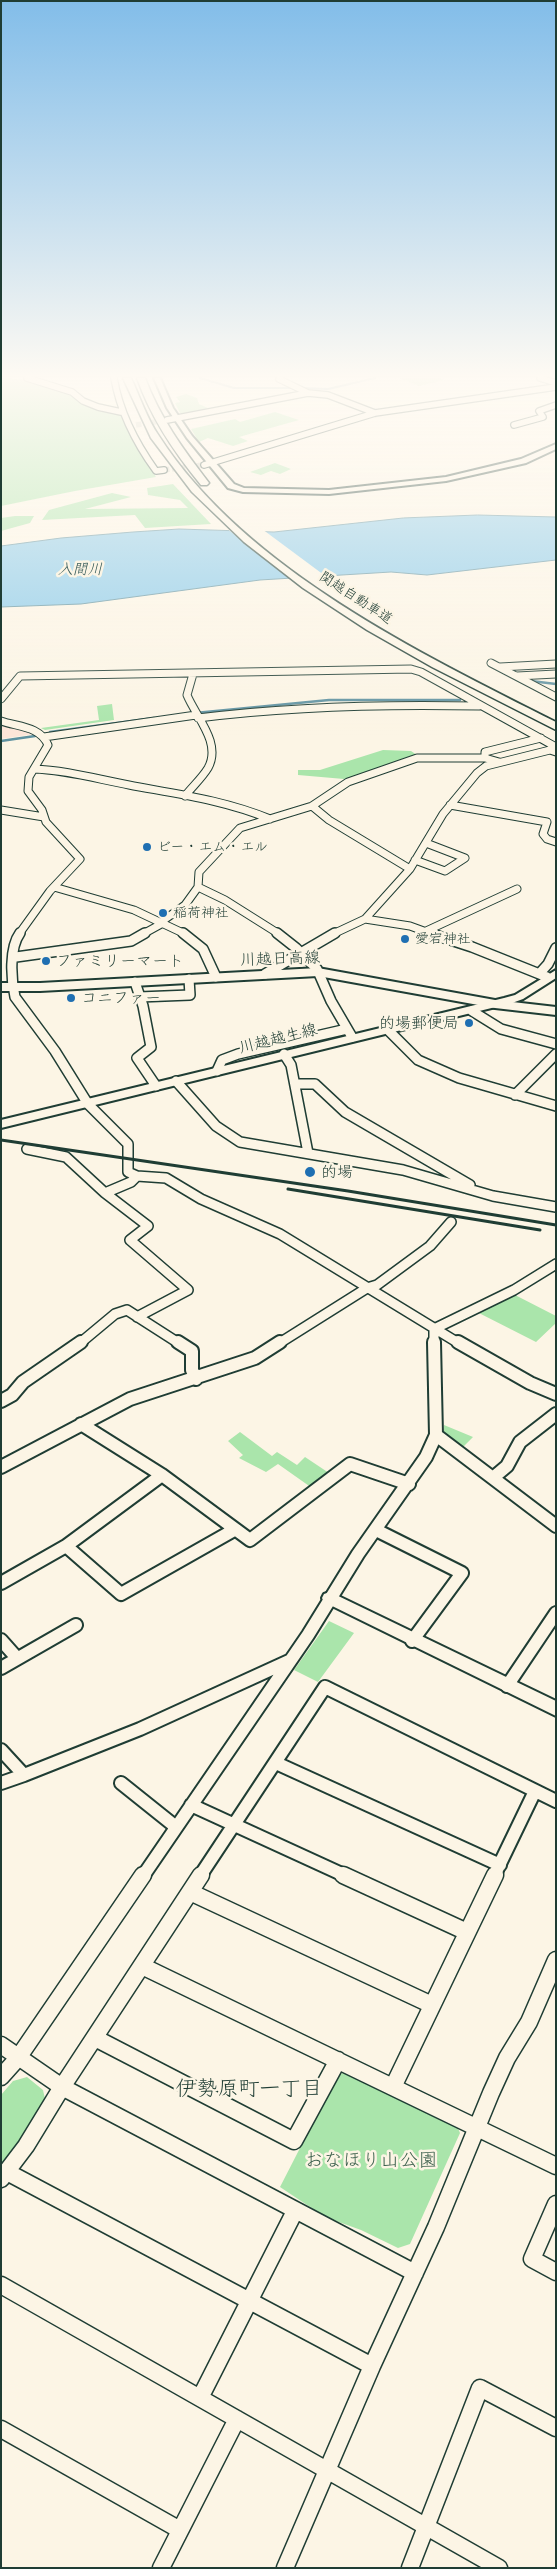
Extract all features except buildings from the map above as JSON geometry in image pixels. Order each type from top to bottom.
[{"type":"highway","name":"関越自動車道","points":[[203,498],[242,535],[296,576],[368,624],[447,670],[556,727]]},
{"type":"highway","points":[[219,498],[247,524]]},
{"type":"highway","points":[[466,667],[556,714]]},
{"type":"main road","name":"川越日高線","points":[[5,988],[318,972],[366,979],[496,1004],[556,1011]]},
{"type":"street","points":[[491,664],[556,696]]},
{"type":"street","points":[[499,667],[556,664]]},
{"type":"street","points":[[1,700],[20,676],[411,670],[421,672],[556,747]]},
{"type":"street","points":[[185,796],[209,766],[213,754],[210,739],[187,695],[192,674]]},
{"type":"street","points":[[516,676],[556,674]]},
{"type":"street","points":[[44,737],[196,715],[269,708],[374,703],[480,706]]},
{"type":"street","points":[[1,722],[30,729],[44,737],[48,745],[29,777],[28,791],[42,810],[44,817],[80,859],[54,887],[14,942],[13,952],[16,957],[5,988],[15,997],[55,1051],[88,1104],[128,1144],[128,1172],[137,1176],[171,1180],[201,1199],[280,1234],[434,1329],[530,1383],[556,1394]]},
{"type":"street","points":[[485,758],[485,752],[541,738]]},
{"type":"street","points":[[266,974],[301,952],[365,919],[410,869],[450,805],[486,766],[550,750],[556,752]]},
{"type":"street","points":[[16,957],[131,941],[182,908],[198,887],[199,872],[235,832],[248,825],[312,806],[335,792],[342,785],[417,758],[485,758],[499,762]]},
{"type":"street","points":[[34,769],[65,772],[239,806],[270,819]]},
{"type":"street","points":[[450,805],[547,822],[543,834],[547,839],[556,842]]},
{"type":"street","points":[[312,806],[329,820],[410,869]]},
{"type":"street","points":[[1,810],[44,817]]},
{"type":"street","points":[[415,860],[445,871],[465,858],[426,843]]},
{"type":"street","points":[[54,887],[111,903],[162,922],[188,936],[202,948],[211,961],[216,977]]},
{"type":"street","points":[[198,887],[220,897],[266,925],[301,952],[318,972],[350,1033],[238,1054],[222,1060],[217,1071]]},
{"type":"street","points":[[424,932],[518,888]]},
{"type":"street","points":[[365,919],[400,923],[547,975],[548,964],[556,948]]},
{"type":"street","name":"川越越生線","points":[[2,1122],[88,1104],[284,1054],[350,1033],[389,1031],[472,1011],[518,997],[547,975]]},
{"type":"street","points":[[138,997],[190,995],[189,979]]},
{"type":"street","points":[[135,982],[138,997],[143,1006],[151,1047],[138,1058],[156,1086]]},
{"type":"street","points":[[472,1011],[501,1029],[556,1044]]},
{"type":"street","points":[[389,1031],[418,1060],[459,1078],[556,1106]]},
{"type":"street","points":[[284,1054],[291,1065],[308,1153]]},
{"type":"street","points":[[515,1095],[556,1054]]},
{"type":"street","points":[[176,1081],[216,1126],[240,1142],[403,1170],[478,1192],[556,1207]]},
{"type":"street","points":[[295,1084],[315,1084],[345,1112],[478,1192]]},
{"type":"street","points":[[27,1149],[66,1157],[105,1193],[148,1226],[130,1240],[188,1290],[178,1297],[137,1316]]},
{"type":"street","points":[[105,1193],[126,1185],[137,1176]]},
{"type":"street","points":[[1,1467],[130,1399],[196,1379],[255,1358],[367,1288],[377,1285],[430,1246],[451,1222]]},
{"type":"street","points":[[434,1329],[514,1290],[556,1264]]},
{"type":"street","points":[[1,1401],[12,1395],[28,1378],[67,1354],[115,1314],[128,1310],[192,1351],[192,1370],[196,1379]]},
{"type":"street","points":[[1,2077],[18,2058],[290,1661],[358,1554],[409,1484],[426,1457],[436,1435],[434,1329]]},
{"type":"street","points":[[494,1477],[507,1466],[520,1442],[556,1414]]},
{"type":"street","points":[[81,1424],[162,1476],[250,1540],[284,1518],[350,1464],[409,1484]]},
{"type":"street","points":[[436,1435],[494,1477],[556,1526]]},
{"type":"street","points":[[1,1583],[66,1546],[162,1476]]},
{"type":"street","points":[[66,1546],[121,1594],[234,1530]]},
{"type":"street","points":[[376,1530],[462,1573],[412,1641]]},
{"type":"street","points":[[330,1598],[412,1641],[556,1710]]},
{"type":"street","points":[[508,1686],[555,1615]]},
{"type":"street","points":[[1,1668],[76,1625]]},
{"type":"street","points":[[1,1640],[17,1658]]},
{"type":"street","points":[[1,1783],[140,1729],[290,1661]]},
{"type":"street","points":[[372,2366],[250,2300],[4,2176],[26,2146],[62,2087],[325,1687],[556,1801]]},
{"type":"street","points":[[1,1750],[24,1775]]},
{"type":"street","points":[[276,1763],[500,1865]]},
{"type":"street","points":[[121,1783],[176,1826]]},
{"type":"street","points":[[393,2087],[535,1791]]},
{"type":"street","points":[[191,1805],[467,1932]]},
{"type":"street","points":[[190,1892],[432,2005]]},
{"type":"street","points":[[286,2568],[372,2366],[416,2273],[507,2058],[529,2022],[556,1960]]},
{"type":"street","points":[[142,1966],[556,2166]]},
{"type":"street","points":[[95,2038],[294,2141],[338,2060]]},
{"type":"street","points":[[1,2045],[62,2087],[416,2273]]},
{"type":"street","points":[[556,2204],[532,2260],[556,2272]]},
{"type":"street","points":[[200,2398],[295,2211]]},
{"type":"street","points":[[1,2285],[498,2568]]},
{"type":"street","points":[[410,2568],[480,2388],[556,2428]]},
{"type":"street","points":[[162,2568],[237,2418]]},
{"type":"street","points":[[1,2429],[180,2530]]},
{"type":"shaded area","points":[[1,724],[25,729],[34,734],[1,739]]},
{"type":"green space","points":[[1,498],[41,498],[1,506]]},
{"type":"green space","points":[[94,498],[128,498],[85,509],[188,508],[180,500],[166,498],[186,498],[211,524],[145,528],[135,515],[42,520],[49,510]]},
{"type":"green space","points":[[34,516],[30,523],[1,531],[1,518]]},
{"type":"green space","points":[[112,704],[114,720],[45,730],[41,728],[99,720],[97,706]]},
{"type":"green space","points":[[383,750],[411,751],[420,757],[344,779],[298,775],[298,770],[320,770]]},
{"type":"green space","points":[[510,1296],[517,1296],[556,1316],[556,1323],[536,1342],[473,1310]]},
{"type":"green space","points":[[444,1425],[473,1437],[462,1448],[444,1435]]},
{"type":"green space","points":[[240,1432],[272,1456],[277,1452],[297,1465],[305,1457],[329,1473],[312,1488],[278,1464],[266,1472],[239,1458],[243,1455],[228,1441]]},
{"type":"green space","points":[[329,1621],[354,1633],[318,1682],[294,1670]]},
{"type":"green space","name":"おなほり山公園","points":[[344,2073],[457,2126],[460,2133],[410,2244],[398,2248],[361,2230],[325,2217],[280,2187],[338,2074]]},
{"type":"green space","points":[[27,2077],[43,2090],[45,2099],[21,2141],[2,2164],[1,2095],[13,2081]]},
{"type":"water","name":"入間川","points":[[478,515],[556,517],[556,560],[427,575],[391,572],[260,580],[81,604],[1,607],[1,546],[61,538],[179,529],[274,532],[403,518]]},
{"type":"pier","points":[[225,527],[262,529],[328,578],[293,581]]},
{"type":"waterway","points":[[531,681],[556,684]]},
{"type":"waterway","points":[[195,713],[329,700],[460,700]]},
{"type":"waterway","points":[[50,732],[154,718]]},
{"type":"waterway","points":[[1,741],[35,736]]},
{"type":"railway","points":[[1,1140],[348,1191],[556,1225]]},
{"type":"railway","points":[[288,1189],[540,1230]]},
{"type":"place","name":"ビー・エム・エル","points":[[147,847]]},
{"type":"place","name":"稲荷神社","points":[[163,913]]},
{"type":"place","name":"愛宕神社","points":[[405,939]]},
{"type":"place","name":"ファミリーマート","points":[[46,961]]},
{"type":"place","name":"コニファー","points":[[71,998]]},
{"type":"place","name":"的場郵便局","points":[[469,1023]]},
{"type":"place","name":"的場","points":[[310,1172]]},
{"type":"district","name":"伊勢原町一丁目","points":[[249,2089]]}]
